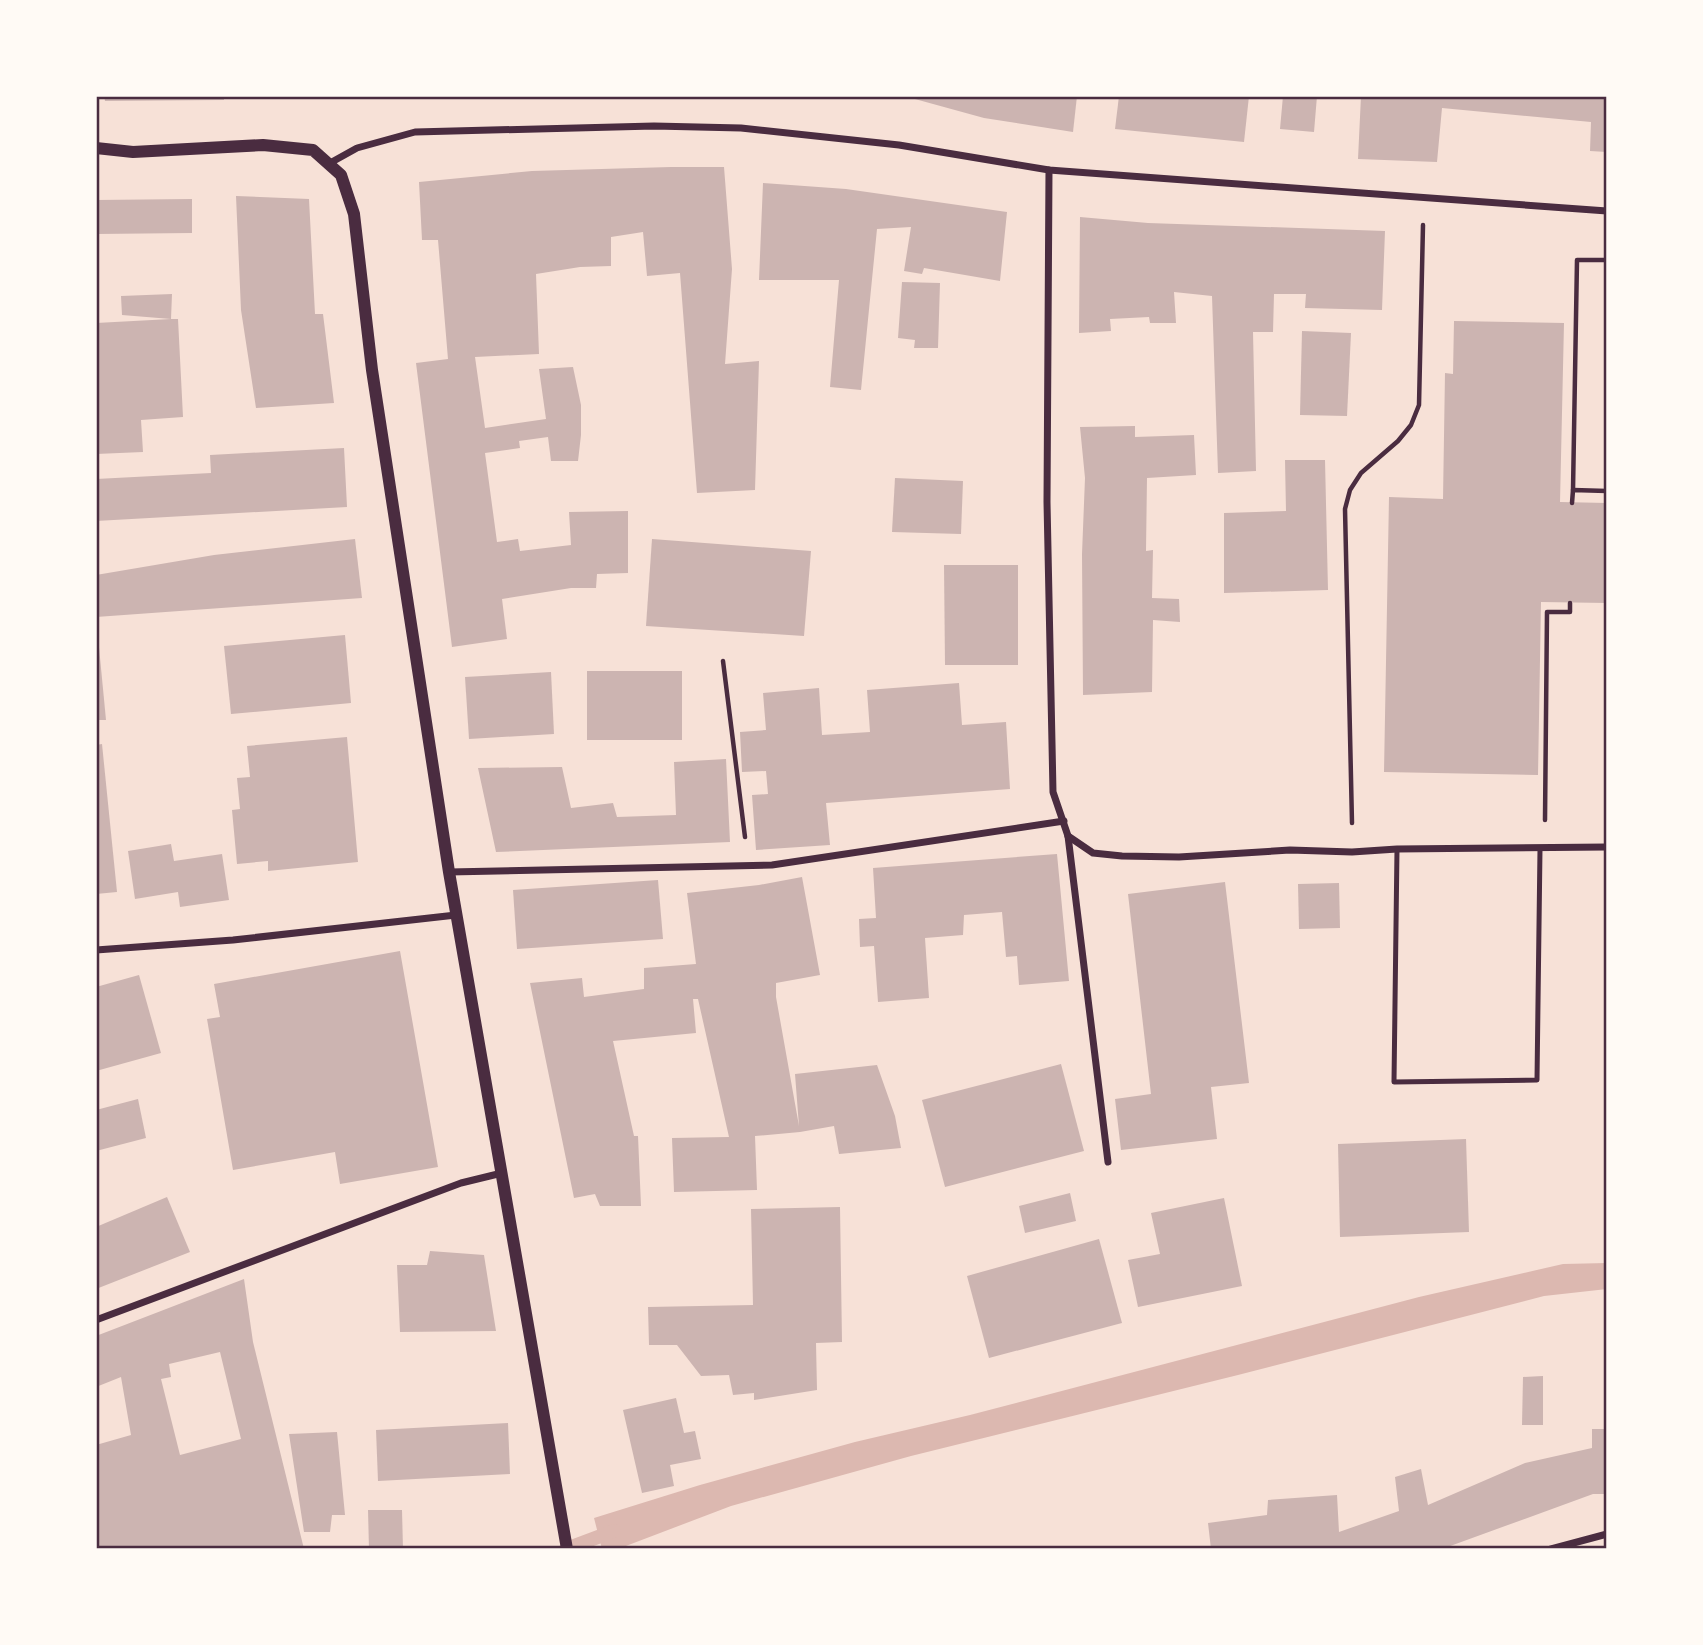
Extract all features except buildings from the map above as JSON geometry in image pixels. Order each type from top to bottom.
[{"type":"street","points":[[330,163],[357,148],[415,132],[654,125],[741,128],[824,135],[1049,170],[1607,211]]},
{"type":"street","points":[[96,148],[133,152],[263,145],[295,146],[313,150],[341,175],[355,214],[372,370],[449,872],[567,1549]]},
{"type":"street","points":[[1049,170],[1047,502],[1053,792],[1068,836],[1108,1162]]},
{"type":"street","points":[[449,872],[748,866],[797,862],[1023,825],[1064,821]]},
{"type":"street","points":[[1068,836],[1093,853],[1122,856],[1179,857],[1290,850],[1352,852],[1397,849],[1607,848]]},
{"type":"street","points":[[96,950],[233,940],[456,915]]},
{"type":"street","points":[[96,1320],[461,1183],[503,1173]]},
{"type":"street","points":[[1551,1549],[1607,1534]]},
{"type":"lane","points":[[1397,849],[1394,1082],[1537,1080],[1543,849]]},
{"type":"path","points":[[1352,852],[1345,509],[1350,490],[1361,473],[1398,441],[1411,425],[1419,405],[1424,198]]},
{"type":"path","points":[[1572,503],[1577,260],[1607,260]]},
{"type":"path","points":[[1573,490],[1607,491]]},
{"type":"path","points":[[1543,849],[1547,612],[1570,612],[1570,603]]},
{"type":"path","points":[[723,661],[748,866]]},
{"type":"shaded area","points":[[1607,1263],[1607,1289],[1544,1296],[911,1456],[731,1506],[618,1549],[602,1549],[594,1518],[700,1485],[855,1442],[970,1415],[1419,1297],[1563,1264]]},
{"type":"waterway","points":[[566,1549],[614,1531]]}]
